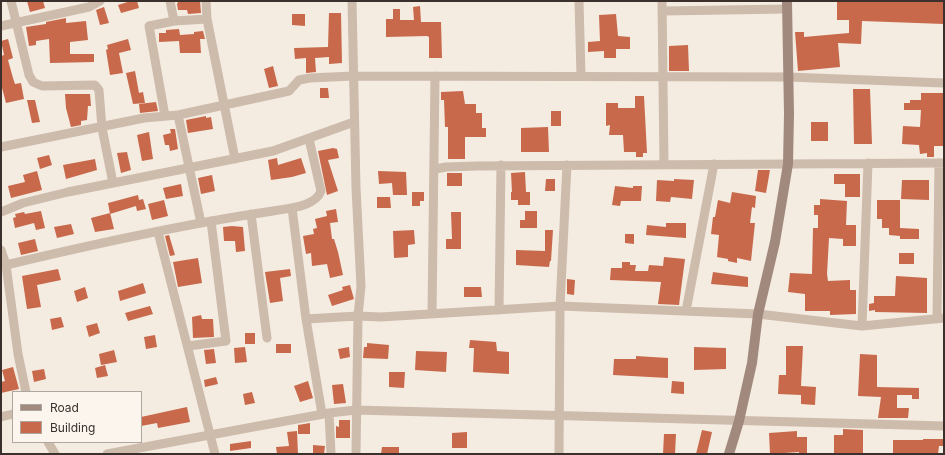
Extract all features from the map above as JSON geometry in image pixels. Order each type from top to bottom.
[{"type":"street","points":[[12,1],[29,75],[33,82],[42,86],[94,85],[99,90],[102,128],[113,183]]},
{"type":"street","points":[[1,26],[89,7],[100,1]]},
{"type":"street","points":[[170,1],[174,21]]},
{"type":"street","points":[[206,1],[207,19],[235,159]]},
{"type":"street","points":[[352,1],[356,188],[361,286],[358,316],[356,454]]},
{"type":"street","points":[[579,1],[581,76]]},
{"type":"street","points":[[662,1],[664,164]]},
{"type":"street","points":[[662,11],[787,5],[788,164],[775,242],[758,314],[752,363],[739,421],[729,454]]},
{"type":"street","points":[[165,116],[149,26],[174,21],[207,19]]},
{"type":"street","points":[[1,147],[102,128],[144,118],[178,115],[289,91],[299,80],[310,78],[354,76],[788,77],[944,83]]},
{"type":"street","points":[[432,314],[435,76]]},
{"type":"street","points":[[178,115],[190,168],[206,222],[226,341],[188,346]]},
{"type":"street","points":[[1,212],[23,203],[113,183],[274,151],[354,122]]},
{"type":"street","points":[[6,265],[206,222],[292,208],[315,200],[321,191],[309,138]]},
{"type":"street","points":[[862,326],[868,163]]},
{"type":"street","points":[[306,319],[358,316],[381,317],[560,306],[758,314],[862,326],[940,318],[941,163],[455,166],[435,169]]},
{"type":"street","points":[[686,311],[714,164]]},
{"type":"street","points":[[559,454],[560,306],[567,165]]},
{"type":"street","points":[[498,310],[501,166]]},
{"type":"street","points":[[292,208],[306,319],[326,413],[331,454]]},
{"type":"street","points":[[251,214],[267,338]]},
{"type":"street","points":[[158,232],[215,454]]},
{"type":"street","points":[[1,250],[6,265],[4,293],[26,391]]},
{"type":"street","points":[[107,454],[326,413],[356,410],[944,426]]},
{"type":"street","points":[[1,417],[12,414]]},
{"type":"street","points":[[49,443],[55,454]]},
{"type":"building","points":[[27,1],[43,1],[45,8],[30,12]]},
{"type":"building","points":[[131,1],[137,1],[139,8],[121,13],[118,5]]},
{"type":"building","points":[[200,1],[201,13],[188,14],[187,10],[178,10],[178,2]]},
{"type":"building","points":[[837,1],[944,1],[944,24],[862,21],[861,44],[838,43],[840,67],[798,71],[795,32],[804,32],[804,37],[849,33],[849,20],[837,20]]},
{"type":"building","points":[[420,6],[421,22],[441,22],[442,58],[429,58],[429,37],[427,36],[386,37],[386,19],[393,19],[393,9],[400,9],[400,20],[414,20],[413,7]]},
{"type":"building","points":[[104,7],[109,23],[100,25],[96,10]]},
{"type":"building","points":[[329,13],[341,13],[342,63],[329,64],[329,57],[315,58],[316,72],[306,73],[306,58],[295,59],[294,48],[328,47]]},
{"type":"building","points":[[292,14],[305,14],[305,26],[292,25]]},
{"type":"building","points":[[616,14],[618,36],[630,37],[630,49],[616,49],[616,58],[604,58],[604,51],[588,52],[588,42],[600,41],[599,15]]},
{"type":"building","points":[[66,18],[66,23],[86,21],[88,40],[70,42],[70,54],[94,54],[94,62],[50,63],[49,39],[36,41],[36,45],[29,46],[26,27],[46,24],[46,22]]},
{"type":"building","points":[[179,29],[180,35],[194,34],[194,32],[203,31],[205,39],[200,39],[201,53],[180,53],[179,41],[159,42],[159,33],[166,33],[166,30]]},
{"type":"building","points":[[8,39],[13,58],[8,60],[15,84],[21,83],[24,99],[6,103],[1,84],[1,56],[4,55],[1,41]]},
{"type":"building","points":[[128,39],[131,50],[119,53],[123,73],[110,75],[106,50],[108,49],[107,45]]},
{"type":"building","points":[[688,45],[689,71],[669,71],[669,46]]},
{"type":"building","points":[[273,66],[278,86],[269,88],[264,69]]},
{"type":"building","points":[[135,71],[139,93],[143,92],[145,103],[133,104],[126,73]]},
{"type":"building","points":[[320,88],[328,88],[329,98],[320,98]]},
{"type":"building","points":[[853,89],[870,89],[872,144],[854,144]]},
{"type":"building","points":[[463,91],[465,104],[476,104],[476,113],[482,113],[482,128],[486,128],[486,137],[465,137],[465,159],[448,159],[448,127],[445,127],[444,100],[441,100],[441,92]]},
{"type":"building","points":[[921,93],[944,93],[943,146],[934,146],[934,157],[927,157],[927,153],[920,154],[919,145],[902,144],[903,126],[920,127],[921,110],[904,110],[904,103],[910,103],[910,100],[921,100]]},
{"type":"building","points":[[65,94],[90,94],[91,106],[88,106],[87,120],[81,121],[81,125],[71,127],[66,108]]},
{"type":"building","points":[[635,96],[644,96],[647,153],[643,153],[643,157],[636,157],[636,152],[624,152],[623,135],[609,135],[610,125],[606,126],[606,103],[618,103],[618,108],[635,108]]},
{"type":"building","points":[[27,100],[35,100],[40,122],[32,123]]},
{"type":"building","points":[[156,102],[158,111],[140,113],[139,104]]},
{"type":"building","points":[[551,111],[561,111],[561,126],[551,126]]},
{"type":"building","points":[[206,116],[206,118],[211,117],[213,129],[188,133],[186,120]]},
{"type":"building","points":[[811,122],[828,122],[828,141],[811,141]]},
{"type":"building","points":[[548,127],[549,152],[521,152],[521,128]]},
{"type":"building","points":[[170,129],[175,129],[178,149],[170,151],[169,145],[165,145],[163,135],[171,133]]},
{"type":"building","points":[[149,132],[153,159],[142,161],[137,135]]},
{"type":"building","points":[[333,148],[337,149],[339,158],[328,160],[338,191],[327,195],[318,151]]},
{"type":"building","points":[[127,152],[131,170],[121,173],[117,153]]},
{"type":"building","points":[[49,155],[52,165],[40,169],[37,158]]},
{"type":"building","points":[[277,158],[278,165],[301,158],[306,173],[271,180],[268,160]]},
{"type":"building","points":[[95,159],[97,170],[66,179],[63,165]]},
{"type":"building","points":[[758,170],[770,170],[766,193],[755,191]]},
{"type":"building","points":[[37,171],[42,190],[11,198],[8,186],[25,182],[23,175]]},
{"type":"building","points":[[378,171],[406,172],[407,195],[393,195],[392,183],[379,184]]},
{"type":"building","points":[[525,172],[526,192],[530,192],[530,205],[518,205],[518,200],[511,200],[511,173]]},
{"type":"building","points":[[447,173],[462,173],[462,186],[447,186]]},
{"type":"building","points":[[834,174],[860,174],[860,197],[845,197],[845,184],[834,184]]},
{"type":"building","points":[[212,175],[215,191],[201,194],[198,178]]},
{"type":"building","points":[[546,179],[555,179],[555,191],[545,191]]},
{"type":"building","points":[[674,179],[694,180],[692,199],[671,197],[670,202],[656,201],[657,180],[674,181]]},
{"type":"building","points":[[902,180],[929,180],[929,200],[901,199]]},
{"type":"building","points":[[181,184],[183,196],[166,199],[163,188]]},
{"type":"building","points":[[615,186],[633,188],[633,186],[642,186],[641,201],[621,201],[620,206],[612,205]]},
{"type":"building","points":[[412,192],[424,192],[424,201],[420,201],[420,206],[412,206]]},
{"type":"building","points":[[732,192],[756,196],[755,208],[752,207],[750,223],[755,223],[751,261],[737,258],[737,263],[728,261],[728,259],[717,257],[719,235],[711,234],[713,217],[715,217],[718,200],[730,203]]},
{"type":"building","points":[[138,195],[139,200],[143,199],[146,209],[137,211],[136,206],[110,214],[108,203]]},
{"type":"building","points":[[377,197],[390,197],[391,208],[377,208]]},
{"type":"building","points":[[820,199],[847,201],[846,225],[856,225],[856,246],[843,246],[843,239],[829,238],[827,274],[828,281],[850,280],[850,290],[856,290],[856,314],[830,315],[830,311],[805,311],[805,294],[788,292],[790,273],[812,274],[813,228],[818,228],[818,215],[814,215],[814,205],[820,205]]},
{"type":"building","points":[[164,200],[168,216],[152,220],[148,204]]},
{"type":"building","points":[[877,200],[900,200],[900,228],[919,229],[919,239],[900,239],[900,236],[889,235],[889,228],[882,228],[882,219],[877,219]]},
{"type":"building","points":[[336,209],[338,222],[330,223],[332,239],[334,239],[338,252],[343,275],[330,278],[327,264],[312,266],[311,253],[306,254],[303,236],[314,234],[313,229],[317,228],[315,219],[327,216],[326,211]]},
{"type":"building","points":[[41,211],[45,228],[36,230],[34,223],[15,228],[13,218],[16,217],[15,214]]},
{"type":"building","points":[[525,211],[537,211],[537,228],[520,228],[520,220],[525,220]]},
{"type":"building","points":[[451,212],[461,212],[461,249],[446,249],[446,239],[452,239]]},
{"type":"building","points":[[110,213],[114,229],[95,232],[91,218]]},
{"type":"building","points":[[666,223],[686,223],[686,238],[646,235],[647,225],[666,227]]},
{"type":"building","points":[[71,224],[74,234],[57,238],[54,227]]},
{"type":"building","points":[[223,227],[243,227],[245,251],[236,252],[235,241],[224,241]]},
{"type":"building","points":[[414,230],[415,244],[408,245],[408,257],[394,258],[393,231]]},
{"type":"building","points":[[545,230],[553,230],[551,261],[549,267],[516,265],[516,250],[545,251]]},
{"type":"building","points":[[625,234],[634,234],[634,244],[625,243]]},
{"type":"building","points":[[169,235],[175,255],[170,256],[165,236]]},
{"type":"building","points":[[35,239],[38,251],[21,255],[18,243]]},
{"type":"building","points":[[899,253],[914,253],[914,264],[899,264]]},
{"type":"building","points":[[664,257],[685,259],[679,305],[658,304],[661,282],[610,280],[611,268],[622,268],[622,262],[630,262],[630,265],[636,265],[635,271],[648,271],[649,265],[663,266]]},
{"type":"building","points":[[198,258],[202,283],[178,287],[173,262]]},
{"type":"building","points":[[58,269],[61,280],[37,285],[41,307],[27,309],[22,276]]},
{"type":"building","points":[[290,269],[291,276],[280,278],[283,301],[270,303],[265,272]]},
{"type":"building","points":[[713,272],[748,277],[748,287],[711,284]]},
{"type":"building","points":[[896,276],[927,278],[927,313],[875,312],[875,310],[869,311],[869,304],[874,303],[874,296],[895,296]]},
{"type":"building","points":[[567,279],[575,280],[574,295],[567,294]]},
{"type":"building","points":[[143,283],[146,293],[120,301],[118,291]]},
{"type":"building","points":[[350,285],[354,299],[332,306],[328,295],[343,290],[342,287]]},
{"type":"building","points":[[85,287],[88,298],[77,302],[74,291]]},
{"type":"building","points":[[464,287],[481,287],[482,297],[464,297]]},
{"type":"building","points":[[150,306],[153,314],[128,321],[125,313]]},
{"type":"building","points":[[201,315],[202,319],[213,319],[214,337],[193,338],[192,317]]},
{"type":"building","points":[[61,317],[64,327],[52,330],[50,319]]},
{"type":"building","points":[[97,323],[100,333],[89,337],[86,326]]},
{"type":"building","points":[[245,333],[255,333],[255,344],[245,344]]},
{"type":"building","points":[[155,335],[157,347],[146,349],[144,337]]},
{"type":"building","points":[[470,340],[496,342],[497,351],[509,352],[509,374],[473,372],[474,348],[469,348]]},
{"type":"building","points":[[367,343],[389,345],[388,359],[363,358],[364,347],[367,347]]},
{"type":"building","points":[[276,344],[291,344],[291,353],[276,353]]},
{"type":"building","points":[[786,346],[803,346],[801,386],[816,387],[815,405],[801,404],[801,395],[778,394],[779,375],[786,375]]},
{"type":"building","points":[[245,347],[247,362],[235,363],[234,348]]},
{"type":"building","points":[[349,347],[350,357],[340,359],[338,349]]},
{"type":"building","points":[[694,347],[726,348],[726,369],[694,370]]},
{"type":"building","points":[[214,349],[216,363],[206,364],[204,350]]},
{"type":"building","points":[[114,350],[117,362],[101,365],[99,354]]},
{"type":"building","points":[[416,351],[447,352],[446,372],[415,370]]},
{"type":"building","points":[[860,354],[877,355],[877,387],[919,388],[919,399],[912,399],[912,395],[897,395],[897,408],[909,408],[908,418],[878,418],[881,397],[858,396]]},
{"type":"building","points":[[636,356],[668,358],[668,378],[613,375],[614,359],[636,359]]},
{"type":"building","points":[[105,365],[108,376],[97,378],[95,368]]},
{"type":"building","points":[[13,367],[19,389],[1,393],[1,382],[5,381],[2,370]]},
{"type":"building","points":[[44,369],[46,379],[34,382],[32,371]]},
{"type":"building","points":[[389,372],[405,372],[404,388],[389,387]]},
{"type":"building","points":[[216,377],[218,384],[205,387],[204,380]]},
{"type":"building","points":[[308,381],[313,398],[300,402],[294,386]]},
{"type":"building","points":[[672,381],[684,382],[684,394],[671,393]]},
{"type":"building","points":[[343,384],[346,403],[334,404],[332,385]]},
{"type":"building","points":[[252,392],[255,403],[245,405],[243,394]]},
{"type":"building","points":[[187,407],[190,422],[158,428],[157,423],[142,426],[142,417]]},
{"type":"building","points":[[339,420],[350,420],[350,438],[336,438],[336,426],[339,427]]},
{"type":"building","points":[[310,423],[310,434],[298,434],[298,425]]},
{"type":"building","points":[[843,429],[863,430],[863,454],[834,454],[834,435],[843,435]]},
{"type":"building","points":[[702,430],[712,432],[707,454],[696,454]]},
{"type":"building","points":[[297,431],[298,454],[277,454],[276,447],[289,446],[287,432]]},
{"type":"building","points":[[797,431],[797,437],[807,437],[807,454],[799,454],[799,452],[770,454],[769,433]]},
{"type":"building","points":[[467,432],[467,448],[452,448],[452,433]]},
{"type":"building","points":[[664,434],[676,434],[675,454],[663,454]]},
{"type":"building","points":[[944,439],[944,446],[939,446],[938,454],[893,454],[893,440]]},
{"type":"building","points":[[251,441],[251,448],[230,451],[230,444]]},
{"type":"building","points":[[313,445],[325,446],[324,454],[313,454]]},
{"type":"building","points":[[382,447],[399,447],[399,454],[381,454]]}]
